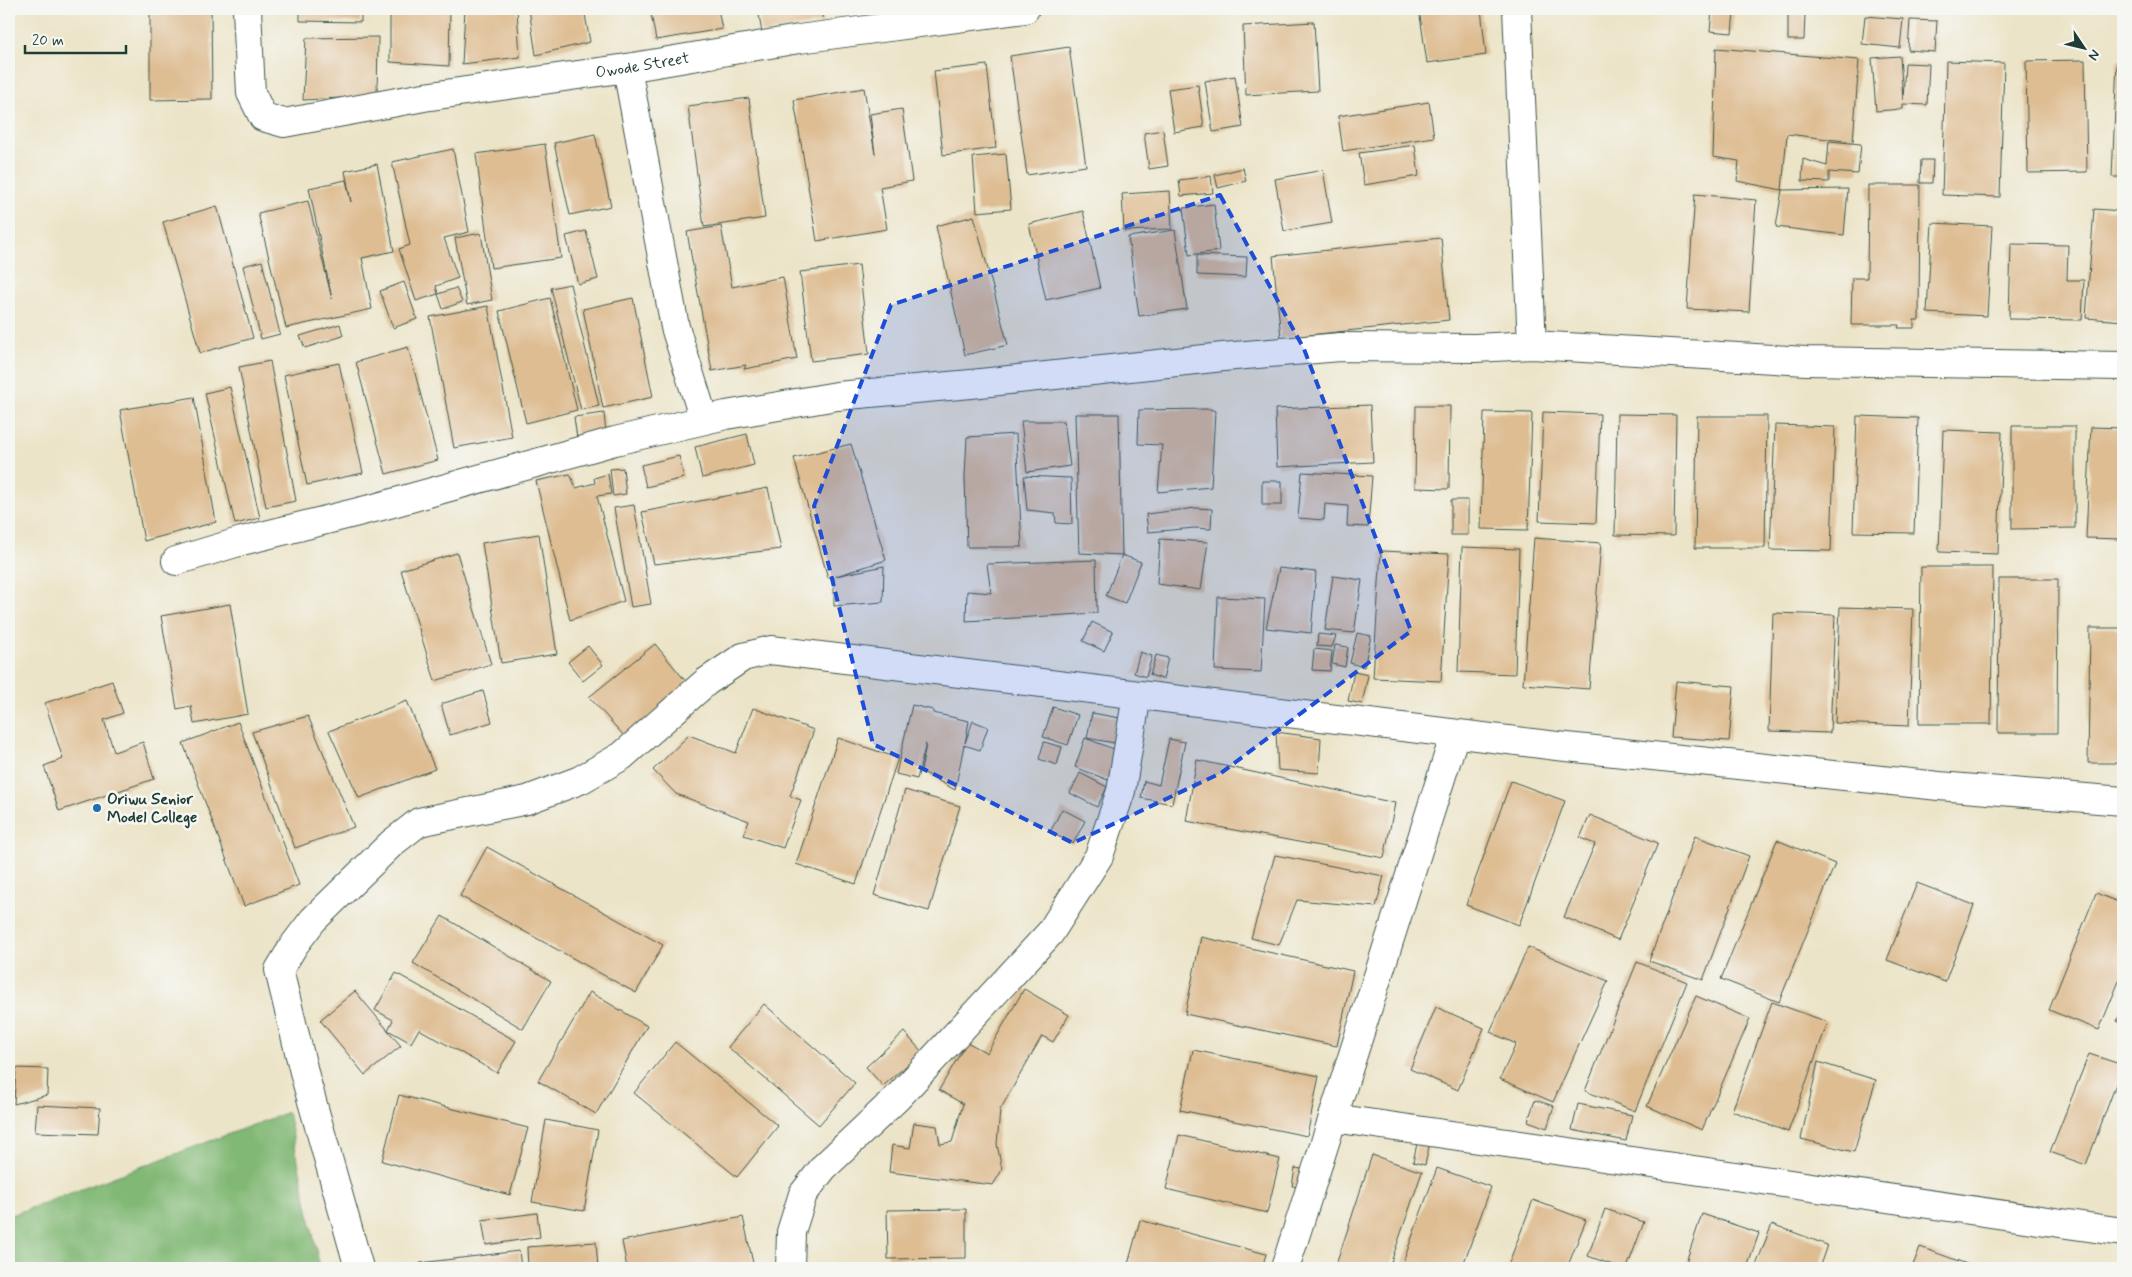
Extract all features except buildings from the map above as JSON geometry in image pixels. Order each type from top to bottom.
[{"type":"street","name":"Owode Street","points":[[247,9],[251,92],[263,117],[284,123],[424,97],[627,68],[799,39],[1025,9]]},
{"type":"street","points":[[1517,9],[1532,346]]},
{"type":"street","points":[[627,68],[675,327],[704,420]]},
{"type":"street","points":[[176,561],[242,541],[378,508],[614,441],[704,420],[837,396],[971,384],[1223,357],[1340,347],[1475,348],[1532,346],[1806,361],[2123,366]]},
{"type":"street","points":[[360,1268],[306,1080],[279,970],[294,945],[313,920],[386,849],[419,822],[527,800],[580,780],[622,756],[706,682],[743,657],[771,650],[1455,734],[1939,786],[2123,801]]},
{"type":"street","points":[[790,1268],[791,1232],[803,1194],[824,1167],[898,1097],[1050,933],[1099,856],[1121,790],[1137,695]]},
{"type":"street","points":[[1285,1268],[1455,734]]},
{"type":"street","points":[[1333,1118],[2123,1232]]},
{"type":"highlighted area","points":[[1220,195],[1304,349],[1411,631],[1221,773],[1073,843],[873,744],[814,506],[891,305]]},
{"type":"green space","points":[[288,1112],[320,1268],[9,1268],[9,1216]]},
{"type":"place","name":"Oriwu Senior Model College","points":[[97,808]]}]
